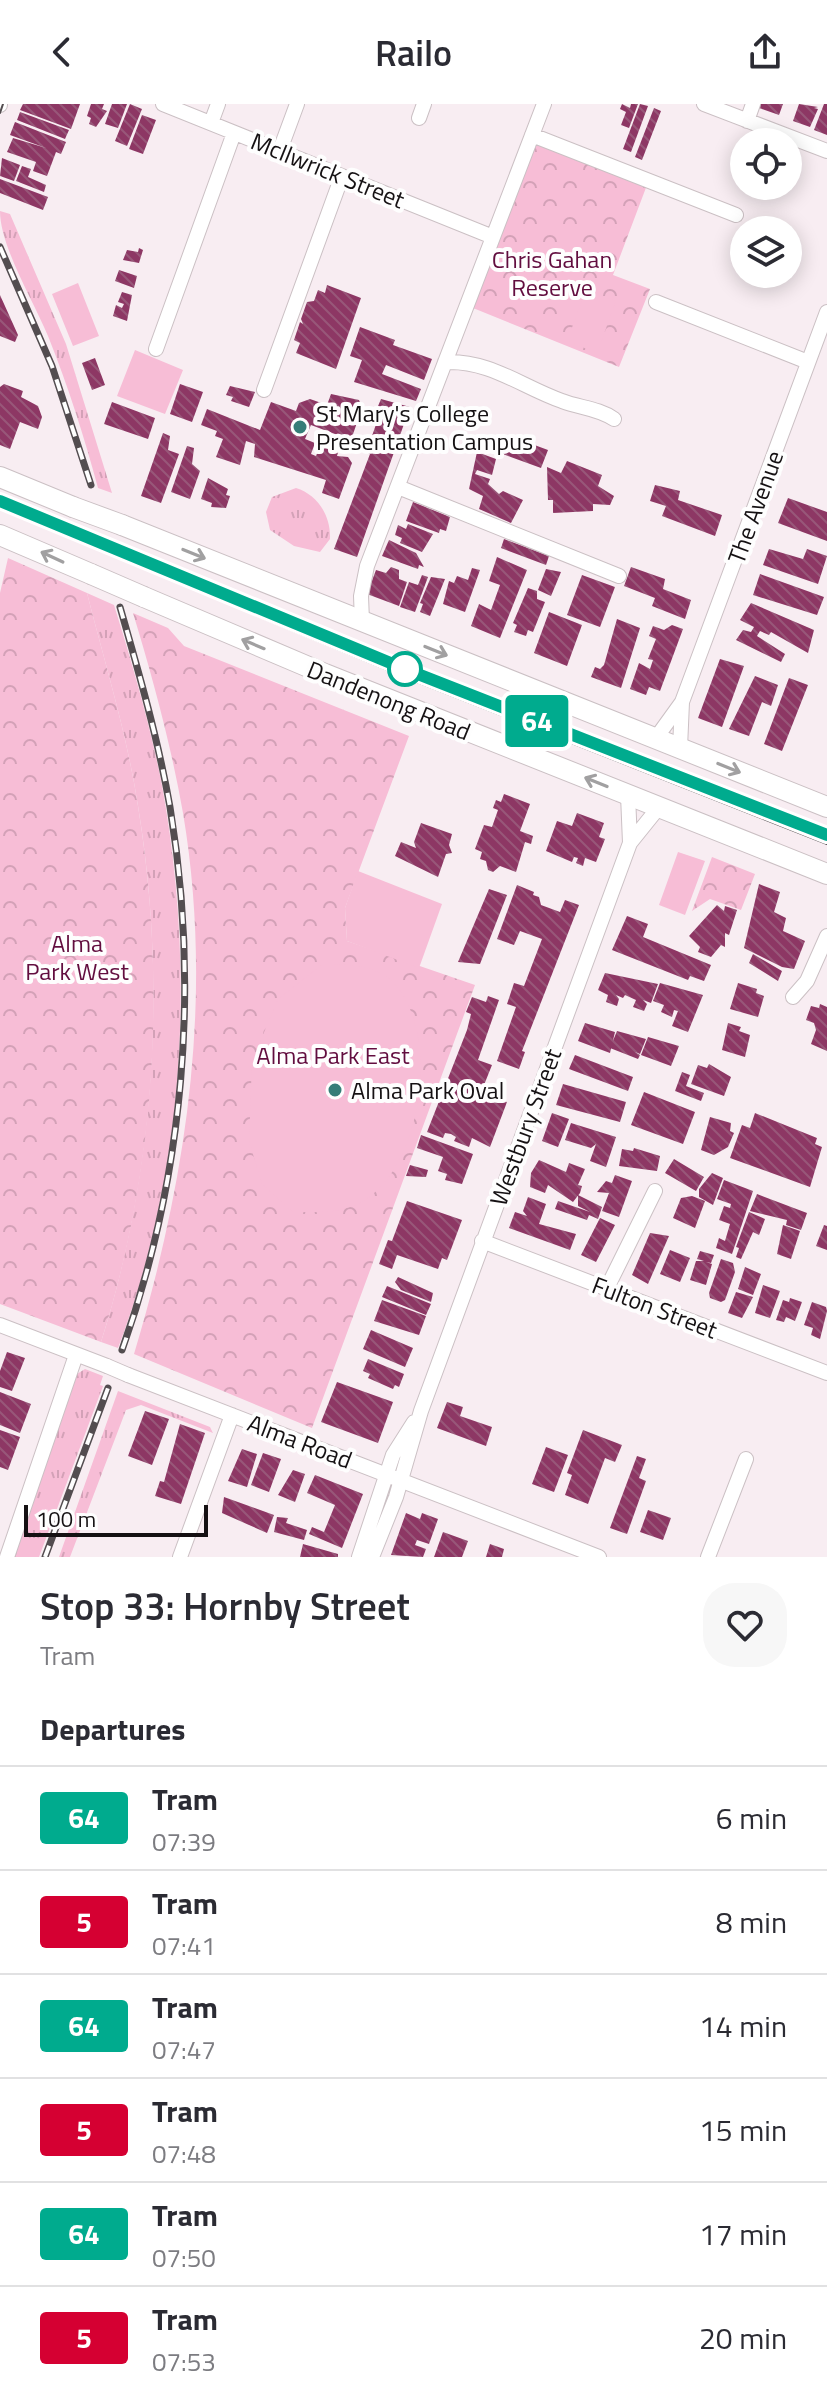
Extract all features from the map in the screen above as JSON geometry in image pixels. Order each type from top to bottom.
[{"type":"highway","points":[[0,477],[827,807]]},
{"type":"highway","name":"Dandenong Road","points":[[0,535],[144,597],[826,873]]},
{"type":"street","name":"McIlwrick Street","points":[[163,104],[493,237]]},
{"type":"street","points":[[211,123],[218,104]]},
{"type":"street","points":[[280,150],[297,104]]},
{"type":"street","points":[[362,621],[361,596],[367,566],[544,104]]},
{"type":"street","points":[[704,104],[827,151]]},
{"type":"street","points":[[747,121],[753,104]]},
{"type":"street","points":[[156,349],[234,133]]},
{"type":"street","points":[[532,135],[736,215]]},
{"type":"street","points":[[264,390],[342,176]]},
{"type":"street","points":[[656,302],[808,362]]},
{"type":"street","name":"The Avenue","points":[[656,738],[682,702],[827,312]]},
{"type":"street","points":[[448,356],[511,375],[554,398],[601,411],[614,419]]},
{"type":"street","points":[[398,487],[619,576]]},
{"type":"street","name":"The Avenue","points":[[680,748],[682,702]]},
{"type":"street","name":"Westbury Street","points":[[628,795],[630,843]]},
{"type":"street","name":"Westbury Street","points":[[359,1557],[421,1411],[630,843],[659,807]]},
{"type":"street","points":[[793,997],[807,981],[827,936]]},
{"type":"street","points":[[607,1288],[655,1191]]},
{"type":"street","name":"Fulton Street","points":[[482,1241],[827,1373]]},
{"type":"street","name":"Alma Road","points":[[0,1325],[595,1556]]},
{"type":"street","points":[[7,1557],[76,1355]]},
{"type":"street","points":[[180,1557],[232,1415]]},
{"type":"street","points":[[708,1557],[746,1459]]},
{"type":"street","name":"Westbury Street","points":[[372,1557],[394,1477]]},
{"type":"green space","name":"Chris Gahan Reserve","points":[[537,142],[647,185],[613,275],[650,289],[619,367],[473,308]]},
{"type":"green space","points":[[0,211],[10,214],[66,344],[112,493],[98,488],[55,355],[5,240]]},
{"type":"green space","points":[[78,283],[99,336],[73,346],[52,294]]},
{"type":"green space","points":[[586,290],[616,301],[597,353],[567,341]]},
{"type":"green space","points":[[135,350],[183,370],[165,414],[117,396]]},
{"type":"green space","points":[[296,488],[317,501],[328,522],[330,539],[320,552],[294,546],[270,530],[266,512],[272,497]]},
{"type":"green space","name":"Alma Park West","points":[[8,558],[87,593],[128,752],[147,873],[154,1009],[145,1144],[120,1277],[101,1342],[0,1304],[0,593]]},
{"type":"green space","points":[[87,593],[114,605],[140,692],[161,780],[179,923],[181,995],[171,1139],[141,1280],[118,1348],[101,1342],[134,1211],[144,1144],[151,1076],[152,940],[147,873],[133,779]]},
{"type":"green space","name":"Alma Park East","points":[[133,613],[168,628],[184,646],[409,736],[345,908],[347,941],[475,985],[312,1428],[134,1354],[153,1288],[181,1154],[195,1019],[196,950],[192,882],[183,813],[161,712]]},
{"type":"green space","points":[[678,852],[705,861],[685,915],[659,905]]},
{"type":"green space","points":[[712,857],[755,874],[741,910],[710,899],[692,911]]},
{"type":"green space","points":[[358,871],[442,904],[419,968],[347,941],[345,908]]},
{"type":"green space","name":"Alma Park Oval","points":[[323,964],[369,969],[393,982],[408,1004],[417,1032],[421,1063],[419,1096],[401,1157],[385,1182],[365,1200],[348,1208],[293,1212],[262,1184],[249,1141],[252,1061],[278,999]]},
{"type":"green space","points":[[85,1369],[103,1376],[100,1385],[103,1386],[39,1557],[14,1557],[77,1374]]},
{"type":"green space","points":[[118,1391],[210,1427],[213,1433],[141,1405],[126,1410],[70,1557],[59,1557]]},
{"type":"building","points":[[23,104],[80,104],[71,129],[20,110]]},
{"type":"building","points":[[91,104],[104,104],[102,109],[107,111],[96,127],[89,124],[91,118],[87,116]]},
{"type":"building","points":[[112,104],[127,104],[118,128],[105,124]]},
{"type":"building","points":[[130,104],[142,109],[127,146],[115,141]]},
{"type":"building","points":[[622,104],[630,108],[631,104],[638,104],[629,128],[621,125],[626,112],[620,109]]},
{"type":"building","points":[[640,104],[648,106],[631,152],[623,149]]},
{"type":"building","points":[[760,104],[783,104],[779,115],[759,108]]},
{"type":"building","points":[[799,104],[818,107],[814,108],[818,109],[810,127],[793,121]]},
{"type":"building","points":[[824,104],[827,104],[827,135],[814,130]]},
{"type":"building","points":[[654,108],[661,111],[642,160],[635,157]]},
{"type":"building","points":[[20,112],[69,130],[65,139],[17,120]]},
{"type":"building","points":[[142,115],[156,120],[143,154],[129,149]]},
{"type":"building","points":[[15,122],[66,142],[61,154],[56,152],[47,176],[33,171],[36,162],[7,152],[13,138],[46,148],[10,135]]},
{"type":"building","points":[[2,158],[20,165],[14,181],[0,176]]},
{"type":"building","points":[[22,166],[31,169],[28,177],[46,185],[44,192],[16,181]]},
{"type":"building","points":[[0,179],[48,197],[43,210],[0,193]]},
{"type":"building","points":[[139,248],[143,250],[139,263],[123,260],[127,250],[138,252]]},
{"type":"building","points":[[119,270],[137,276],[134,288],[115,281]]},
{"type":"building","points":[[327,285],[361,298],[336,369],[296,353],[300,343],[294,340],[300,322],[303,324],[301,319],[307,302],[314,301],[318,290],[325,293]]},
{"type":"building","points":[[122,292],[132,295],[127,321],[113,316],[116,305],[122,308],[124,304],[118,302]]},
{"type":"building","points":[[0,295],[18,335],[15,342],[0,336]]},
{"type":"building","points":[[360,327],[395,340],[393,345],[432,359],[424,380],[386,365],[382,374],[421,389],[416,401],[354,382],[362,360],[350,356]]},
{"type":"building","points":[[95,358],[105,385],[92,390],[82,363]]},
{"type":"building","points":[[4,384],[23,391],[21,397],[38,406],[42,417],[38,429],[20,422],[10,449],[0,445],[0,387]]},
{"type":"building","points":[[180,384],[203,392],[192,422],[170,414]]},
{"type":"building","points":[[230,386],[255,392],[249,407],[231,401],[233,397],[226,395]]},
{"type":"building","points":[[331,394],[359,400],[362,408],[351,440],[311,425],[305,439],[315,443],[311,454],[316,456],[320,446],[338,453],[337,456],[348,457],[352,463],[339,499],[322,493],[326,480],[254,457],[255,444],[246,441],[240,465],[216,457],[223,439],[215,436],[217,431],[201,425],[207,409],[260,430],[271,402],[296,411],[299,403],[310,399],[327,405]]},
{"type":"building","points":[[381,399],[410,407],[357,557],[334,549],[370,454],[366,453],[380,413],[376,411]]},
{"type":"building","points":[[112,402],[155,418],[148,439],[104,424]]},
{"type":"building","points":[[163,433],[170,436],[168,450],[179,454],[161,503],[141,496]]},
{"type":"building","points":[[507,435],[548,450],[541,468],[500,453]]},
{"type":"building","points":[[187,446],[194,448],[192,464],[200,471],[190,499],[171,492]]},
{"type":"building","points":[[477,452],[496,459],[492,475],[477,470],[475,474],[490,479],[488,484],[499,494],[503,491],[523,500],[511,523],[479,509],[483,496],[469,489]]},
{"type":"building","points":[[567,461],[602,475],[598,486],[614,496],[610,505],[593,504],[593,511],[553,513],[553,500],[548,500],[547,467],[561,473]]},
{"type":"building","points":[[208,478],[228,489],[226,495],[230,496],[226,508],[211,507],[212,503],[201,499]]},
{"type":"building","points":[[655,485],[680,491],[678,500],[722,515],[715,536],[662,516],[666,506],[650,501]]},
{"type":"building","points":[[788,498],[827,512],[827,541],[778,523]]},
{"type":"building","points":[[413,502],[450,517],[446,531],[440,529],[439,533],[406,521]]},
{"type":"building","points":[[408,524],[433,534],[422,552],[400,543],[402,538],[395,535],[398,525],[406,529]]},
{"type":"building","points":[[504,539],[549,556],[546,565],[501,548]]},
{"type":"building","points":[[389,540],[416,553],[424,567],[419,565],[418,569],[382,556]]},
{"type":"building","points":[[769,549],[803,559],[807,549],[827,556],[818,584],[763,565]]},
{"type":"building","points":[[497,557],[527,570],[500,638],[471,626],[479,604],[491,610],[500,585],[489,581]]},
{"type":"building","points":[[391,567],[399,570],[399,579],[407,582],[399,606],[367,594],[376,570],[386,573]]},
{"type":"building","points":[[631,567],[665,579],[663,589],[691,600],[685,619],[652,606],[655,598],[624,586]]},
{"type":"building","points":[[472,568],[480,570],[465,612],[443,604],[449,581],[454,583],[457,576],[468,580]]},
{"type":"building","points":[[546,569],[561,572],[551,596],[538,590]]},
{"type":"building","points":[[760,574],[824,597],[817,615],[753,595]]},
{"type":"building","points":[[422,575],[428,577],[415,612],[400,607],[409,582],[418,585]]},
{"type":"building","points":[[582,575],[615,587],[600,627],[567,615]]},
{"type":"building","points":[[431,577],[445,579],[430,616],[420,612],[423,604],[420,603]]},
{"type":"building","points":[[528,588],[537,591],[537,599],[545,602],[533,632],[528,630],[526,636],[514,632],[517,625],[513,623]]},
{"type":"building","points":[[751,603],[814,630],[808,653],[771,632],[769,635],[760,631],[757,636],[785,654],[781,662],[736,640],[743,630],[751,632],[754,627],[740,620]]},
{"type":"building","points":[[549,612],[582,625],[567,666],[534,653]]},
{"type":"building","points":[[617,619],[640,628],[621,688],[591,677],[595,667],[600,669],[604,665]]},
{"type":"building","points":[[672,625],[683,629],[660,691],[649,687],[646,695],[630,689],[639,663],[650,669],[653,660],[648,659],[656,639],[649,636],[653,626],[664,630]]},
{"type":"building","points":[[720,659],[744,666],[722,727],[698,718]]},
{"type":"building","points":[[755,676],[778,685],[771,706],[762,702],[749,736],[729,729]]},
{"type":"building","points":[[789,678],[808,685],[782,751],[764,744]]},
{"type":"building","points":[[504,794],[530,804],[520,831],[533,836],[531,844],[525,842],[516,872],[500,866],[493,872],[488,870],[486,861],[480,859],[482,852],[475,849],[484,825],[492,827],[498,810],[493,808],[496,800],[501,802]]},
{"type":"building","points":[[577,813],[604,823],[599,837],[605,839],[596,862],[585,858],[583,866],[576,863],[578,858],[574,857],[572,862],[546,851],[557,821],[572,826]]},
{"type":"building","points":[[421,823],[452,834],[449,845],[452,853],[446,854],[438,877],[395,856],[401,842],[416,848],[414,842]]},
{"type":"building","points":[[759,884],[780,892],[774,912],[786,918],[783,931],[805,941],[794,969],[782,967],[744,948]]},
{"type":"building","points":[[517,885],[534,892],[541,905],[560,912],[565,900],[579,905],[522,1051],[525,1052],[519,1069],[497,1061],[516,1007],[507,1004],[514,983],[524,986],[542,939],[520,931],[514,945],[497,939]]},
{"type":"building","points":[[489,889],[507,895],[480,964],[458,962]]},
{"type":"building","points":[[717,905],[724,911],[725,906],[737,910],[729,935],[725,933],[725,947],[721,945],[711,957],[698,952],[700,947],[689,936]]},
{"type":"building","points":[[627,916],[648,924],[643,937],[711,965],[704,981],[690,976],[688,980],[612,950]]},
{"type":"building","points":[[753,954],[782,971],[778,981],[749,963]]},
{"type":"building","points":[[605,973],[658,984],[651,1003],[643,1000],[647,1004],[644,1011],[633,1007],[636,1000],[625,995],[623,998],[616,995],[619,999],[617,1006],[606,1002],[608,995],[598,990]]},
{"type":"building","points":[[660,983],[703,995],[688,1032],[672,1026],[678,1011],[674,1010],[672,1017],[661,1012],[664,1005],[653,1001]]},
{"type":"building","points":[[738,983],[757,989],[756,993],[764,996],[758,1017],[730,1009]]},
{"type":"building","points":[[488,996],[499,1000],[478,1060],[492,1065],[480,1095],[507,1102],[490,1147],[472,1138],[469,1147],[454,1141],[456,1137],[451,1134],[445,1133],[443,1138],[427,1132],[467,1030],[471,1014],[466,1012],[472,997],[486,1002]]},
{"type":"building","points":[[820,1004],[827,1007],[827,1051],[811,1044],[816,1030],[814,1023],[806,1020],[811,1006],[819,1008]]},
{"type":"building","points":[[585,1023],[615,1032],[610,1053],[578,1041]]},
{"type":"building","points":[[728,1023],[741,1027],[739,1031],[750,1035],[745,1057],[722,1050]]},
{"type":"building","points":[[617,1031],[646,1039],[640,1054],[635,1052],[640,1055],[638,1059],[610,1048]]},
{"type":"building","points":[[648,1037],[679,1046],[671,1066],[641,1055]]},
{"type":"building","points":[[575,1055],[633,1077],[628,1091],[569,1069]]},
{"type":"building","points":[[709,1064],[731,1077],[724,1096],[691,1084],[698,1065],[707,1068]]},
{"type":"building","points":[[682,1072],[690,1075],[686,1086],[704,1093],[701,1101],[675,1091]]},
{"type":"building","points":[[563,1084],[626,1102],[620,1122],[556,1105]]},
{"type":"building","points":[[644,1092],[695,1112],[683,1144],[631,1125]]},
{"type":"building","points":[[552,1113],[569,1119],[558,1147],[542,1141]]},
{"type":"building","points":[[755,1113],[817,1138],[815,1144],[822,1147],[810,1187],[730,1158],[742,1125],[750,1128]]},
{"type":"building","points":[[710,1117],[731,1123],[730,1131],[734,1133],[728,1147],[714,1155],[701,1150]]},
{"type":"building","points":[[571,1123],[616,1137],[606,1167],[590,1161],[596,1144],[591,1148],[565,1140]]},
{"type":"building","points":[[421,1135],[473,1154],[462,1184],[445,1180],[447,1174],[438,1171],[443,1157],[417,1148]]},
{"type":"building","points":[[634,1148],[660,1156],[657,1171],[619,1166],[622,1149],[633,1151]]},
{"type":"building","points":[[674,1159],[704,1177],[696,1191],[665,1173]]},
{"type":"building","points":[[539,1160],[566,1172],[569,1163],[585,1169],[578,1185],[582,1186],[580,1193],[573,1202],[548,1185],[545,1193],[530,1187],[531,1173]]},
{"type":"building","points":[[410,1165],[428,1170],[426,1177],[406,1176]]},
{"type":"building","points":[[712,1173],[723,1178],[713,1205],[699,1197],[699,1189]]},
{"type":"building","points":[[615,1175],[632,1181],[619,1217],[602,1211],[609,1193],[597,1192],[606,1181],[612,1183]]},
{"type":"building","points":[[724,1180],[753,1191],[732,1254],[716,1248],[719,1238],[725,1241],[730,1224],[719,1220],[724,1206],[730,1208],[731,1204],[717,1199]]},
{"type":"building","points":[[757,1194],[807,1213],[801,1230],[786,1225],[787,1220],[750,1211]]},
{"type":"building","points":[[578,1195],[602,1207],[598,1219],[589,1215],[587,1220],[555,1209],[558,1201],[590,1212],[578,1206]]},
{"type":"building","points":[[692,1196],[705,1201],[695,1228],[673,1218],[681,1198]]},
{"type":"building","points":[[528,1197],[546,1204],[539,1224],[576,1234],[570,1250],[509,1228],[515,1212],[527,1216],[523,1211]]},
{"type":"building","points":[[407,1201],[462,1220],[447,1260],[442,1258],[438,1269],[397,1255],[392,1269],[379,1264],[388,1240],[392,1241]]},
{"type":"building","points":[[749,1212],[765,1219],[759,1235],[753,1232],[741,1259],[736,1257],[739,1248],[736,1247]]},
{"type":"building","points":[[600,1218],[615,1225],[596,1262],[581,1255]]},
{"type":"building","points":[[783,1225],[800,1231],[791,1259],[777,1254]]},
{"type":"building","points":[[824,1225],[827,1226],[827,1250],[816,1246]]},
{"type":"building","points":[[650,1233],[669,1236],[648,1284],[632,1275]]},
{"type":"building","points":[[670,1250],[690,1258],[680,1282],[660,1274]]},
{"type":"building","points":[[700,1251],[714,1255],[711,1263],[706,1262],[712,1264],[706,1285],[690,1280],[696,1261],[704,1261],[697,1259]]},
{"type":"building","points":[[721,1259],[733,1263],[735,1272],[725,1300],[721,1302],[710,1298],[709,1293]]},
{"type":"building","points":[[745,1267],[761,1274],[753,1295],[738,1289]]},
{"type":"building","points":[[398,1277],[433,1293],[431,1302],[401,1290],[395,1282]]},
{"type":"building","points":[[763,1285],[780,1291],[770,1318],[755,1313]]},
{"type":"building","points":[[387,1286],[431,1304],[426,1315],[382,1297]]},
{"type":"building","points":[[736,1292],[753,1297],[742,1318],[728,1313]]},
{"type":"building","points":[[790,1298],[802,1302],[795,1321],[786,1317],[784,1322],[776,1320],[783,1300],[789,1302]]},
{"type":"building","points":[[382,1300],[426,1316],[419,1335],[374,1321]]},
{"type":"building","points":[[812,1302],[826,1307],[827,1311],[820,1339],[811,1335],[813,1328],[804,1325]]},
{"type":"building","points":[[371,1330],[413,1348],[405,1367],[363,1349]]},
{"type":"building","points":[[7,1352],[25,1358],[12,1391],[0,1387],[0,1371]]},
{"type":"building","points":[[368,1359],[404,1374],[399,1387],[395,1385],[393,1389],[368,1378],[370,1374],[363,1371]]},
{"type":"building","points":[[337,1382],[393,1402],[378,1443],[321,1422]]},
{"type":"building","points":[[0,1392],[31,1404],[20,1433],[0,1425]]},
{"type":"building","points":[[447,1402],[463,1407],[460,1416],[492,1427],[486,1446],[437,1428]]},
{"type":"building","points":[[145,1411],[169,1419],[152,1465],[128,1456]]},
{"type":"building","points":[[180,1424],[205,1433],[181,1504],[155,1496],[160,1481],[164,1482]]},
{"type":"building","points":[[0,1430],[20,1437],[8,1470],[0,1467]]},
{"type":"building","points":[[583,1430],[622,1445],[615,1462],[605,1458],[588,1504],[565,1495],[572,1475],[567,1473]]},
{"type":"building","points":[[546,1447],[568,1455],[554,1492],[532,1484]]},
{"type":"building","points":[[242,1449],[257,1454],[247,1487],[228,1481]]},
{"type":"building","points":[[263,1453],[281,1459],[269,1492],[251,1485]]},
{"type":"building","points":[[637,1456],[646,1459],[639,1478],[646,1481],[627,1534],[610,1528]]},
{"type":"building","points":[[293,1470],[305,1474],[295,1502],[278,1495]]},
{"type":"building","points":[[315,1475],[363,1494],[342,1548],[309,1534],[312,1527],[324,1532],[335,1505],[307,1493]]},
{"type":"building","points":[[224,1497],[274,1515],[267,1533],[222,1513]]},
{"type":"building","points":[[648,1510],[671,1518],[663,1540],[640,1532]]},
{"type":"building","points":[[406,1513],[420,1519],[422,1513],[438,1519],[429,1544],[417,1540],[415,1545],[426,1549],[423,1557],[391,1555]]},
{"type":"building","points":[[277,1517],[288,1518],[286,1523],[307,1530],[304,1540],[274,1532]]},
{"type":"building","points":[[443,1532],[468,1541],[462,1557],[434,1557]]},
{"type":"building","points":[[303,1544],[338,1554],[338,1557],[300,1557]]},
{"type":"building","points":[[490,1544],[504,1549],[502,1557],[486,1557]]},
{"type":"tram line","points":[[0,113],[3,104]]},
{"type":"tram line","name":"64","points":[[0,501],[405,669],[827,835]]},
{"type":"tram line","points":[[0,508],[402,676],[827,844]]},
{"type":"railway","points":[[0,247],[52,366],[91,485]]},
{"type":"railway","points":[[120,607],[154,731],[170,807],[184,944],[180,1082],[172,1150],[160,1218],[122,1350]]},
{"type":"railway","points":[[45,1557],[108,1388]]},
{"type":"place","name":"St Mary's College Presentation Campus","points":[[300,427]]},
{"type":"place","name":"Alma Park Oval","points":[[335,1090]]}]
